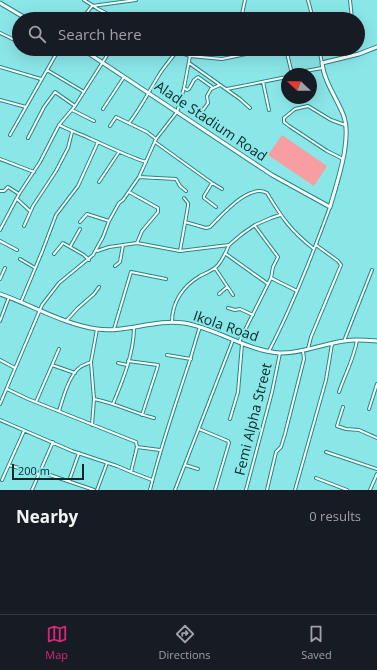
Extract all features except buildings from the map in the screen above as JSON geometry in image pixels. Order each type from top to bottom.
[{"type":"street","points":[[84,0],[104,12]]},
{"type":"street","points":[[87,12],[92,6],[136,0]]},
{"type":"street","points":[[242,12],[245,0]]},
{"type":"street","points":[[308,0],[311,12]]},
{"type":"street","points":[[350,0],[351,12]]},
{"type":"street","points":[[0,3],[15,12]]},
{"type":"street","points":[[0,33],[12,39]]},
{"type":"street","points":[[365,52],[377,47]]},
{"type":"street","points":[[10,135],[54,56]]},
{"type":"street","name":"Alade Stadium Road","points":[[93,56],[272,175],[330,206]]},
{"type":"street","points":[[0,228],[19,194],[34,172],[59,125],[75,106],[107,56]]},
{"type":"street","points":[[129,123],[173,56]]},
{"type":"street","points":[[0,404],[42,305],[58,283],[89,260],[96,251],[104,237],[108,221],[119,203],[129,192],[139,177],[156,139],[177,112],[184,88],[190,56],[222,59],[237,56]]},
{"type":"street","points":[[288,56],[291,68]]},
{"type":"street","points":[[269,351],[287,317],[316,245],[330,206],[344,159],[346,125],[344,115],[322,68],[320,56]]},
{"type":"street","points":[[322,63],[351,56]]},
{"type":"street","points":[[189,63],[227,89],[250,108]]},
{"type":"street","points":[[0,67],[41,80]]},
{"type":"street","points":[[317,69],[322,68]]},
{"type":"street","points":[[47,70],[84,92]]},
{"type":"street","points":[[103,109],[125,77]]},
{"type":"street","points":[[184,88],[187,90],[189,89],[194,80],[198,77],[212,87],[220,85]]},
{"type":"street","points":[[227,89],[281,78]]},
{"type":"street","points":[[263,82],[269,110]]},
{"type":"street","points":[[200,114],[208,103],[207,96],[212,87]]},
{"type":"street","points":[[28,138],[44,107],[55,92],[75,106]]},
{"type":"street","points":[[0,100],[26,107]]},
{"type":"street","points":[[344,159],[327,151],[288,126],[284,118],[295,109],[308,106],[331,120],[346,125]]},
{"type":"street","points":[[72,110],[94,121]]},
{"type":"street","points":[[110,126],[116,117],[147,132],[156,139]]},
{"type":"street","points":[[59,125],[119,152],[146,162]]},
{"type":"street","points":[[24,226],[30,211],[56,171],[68,148],[72,132]]},
{"type":"street","points":[[21,302],[56,215],[78,186],[98,142]]},
{"type":"street","points":[[155,142],[222,189]]},
{"type":"street","points":[[99,182],[119,152]]},
{"type":"street","points":[[0,159],[34,172]]},
{"type":"street","points":[[139,177],[176,179],[180,186],[186,191]]},
{"type":"street","points":[[212,183],[204,198],[216,207]]},
{"type":"street","points":[[0,191],[4,191],[8,187],[19,194]]},
{"type":"street","points":[[185,222],[206,228],[210,227],[231,206],[253,192],[264,191],[267,193],[280,215],[297,236],[314,249]]},
{"type":"street","points":[[129,192],[158,208],[142,231],[137,243]]},
{"type":"street","points":[[180,251],[188,203],[184,198]]},
{"type":"street","points":[[16,199],[30,211]]},
{"type":"street","points":[[80,222],[87,214],[108,221]]},
{"type":"street","points":[[172,322],[173,307],[185,288],[194,280],[215,268],[226,254],[229,246],[242,234],[255,225],[280,215]]},
{"type":"street","points":[[230,419],[238,392],[241,343],[271,278],[273,267],[278,256],[255,225]]},
{"type":"street","points":[[70,247],[80,229]]},
{"type":"street","points":[[0,241],[17,250]]},
{"type":"street","points":[[96,251],[123,244],[137,243],[180,251],[229,246]]},
{"type":"street","points":[[54,254],[62,244],[84,255],[89,260]]},
{"type":"street","points":[[115,266],[120,262],[123,244]]},
{"type":"street","points":[[267,490],[276,452],[281,447],[285,434],[305,351],[341,265],[338,261],[316,245]]},
{"type":"street","points":[[226,254],[268,284]]},
{"type":"street","points":[[20,259],[35,268]]},
{"type":"street","points":[[0,279],[5,268]]},
{"type":"street","points":[[215,268],[233,295]]},
{"type":"street","points":[[344,341],[372,270]]},
{"type":"street","points":[[114,329],[131,272],[166,279]]},
{"type":"street","points":[[271,278],[297,291]]},
{"type":"street","points":[[67,320],[94,294],[99,287]]},
{"type":"street","points":[[219,294],[227,287]]},
{"type":"street","name":"Ikola Road","points":[[0,294],[67,320],[97,329],[114,329],[172,322],[184,323],[200,327],[241,343],[280,353],[305,351],[344,341],[377,341]]},
{"type":"street","points":[[0,321],[9,297]]},
{"type":"street","points":[[228,308],[234,310],[240,309],[253,315]]},
{"type":"street","points":[[113,404],[133,345],[134,327]]},
{"type":"street","points":[[150,490],[160,450],[191,359],[200,327]]},
{"type":"street","points":[[92,425],[94,399],[91,362],[97,329]]},
{"type":"street","points":[[175,490],[232,340]]},
{"type":"street","points":[[338,392],[344,375],[355,354],[357,340]]},
{"type":"street","points":[[295,490],[326,380],[332,344]]},
{"type":"street","points":[[36,402],[59,349]]},
{"type":"street","name":"Femi Alpha Street","points":[[246,490],[272,392],[280,353]]},
{"type":"street","points":[[167,355],[191,359]]},
{"type":"street","points":[[0,360],[15,368]]},
{"type":"street","points":[[128,361],[158,365],[158,369],[142,415]]},
{"type":"street","points":[[59,411],[75,373],[80,367],[91,362]]},
{"type":"street","points":[[118,363],[126,365]]},
{"type":"street","points":[[52,365],[75,373]]},
{"type":"street","points":[[370,409],[377,384]]},
{"type":"street","points":[[7,389],[92,425],[135,441],[137,446],[131,472]]},
{"type":"street","points":[[94,399],[154,418]]},
{"type":"street","points":[[343,407],[337,426],[346,429],[359,430],[377,438]]},
{"type":"street","points":[[0,420],[24,432],[152,480]]},
{"type":"street","points":[[198,428],[228,441],[229,443],[215,490]]},
{"type":"street","points":[[2,480],[24,432]]},
{"type":"street","points":[[32,490],[53,442]]},
{"type":"street","points":[[137,446],[160,450]]},
{"type":"street","points":[[326,452],[377,469]]},
{"type":"street","points":[[69,481],[79,453]]},
{"type":"street","points":[[9,465],[38,474],[44,473],[96,490],[106,463]]},
{"type":"street","points":[[185,465],[198,470]]},
{"type":"street","points":[[370,490],[377,474]]},
{"type":"street","points":[[316,478],[347,490]]},
{"type":"street","points":[[336,490],[337,486]]},
{"type":"shaded area","points":[[282,135],[327,166],[314,186],[268,155]]}]
